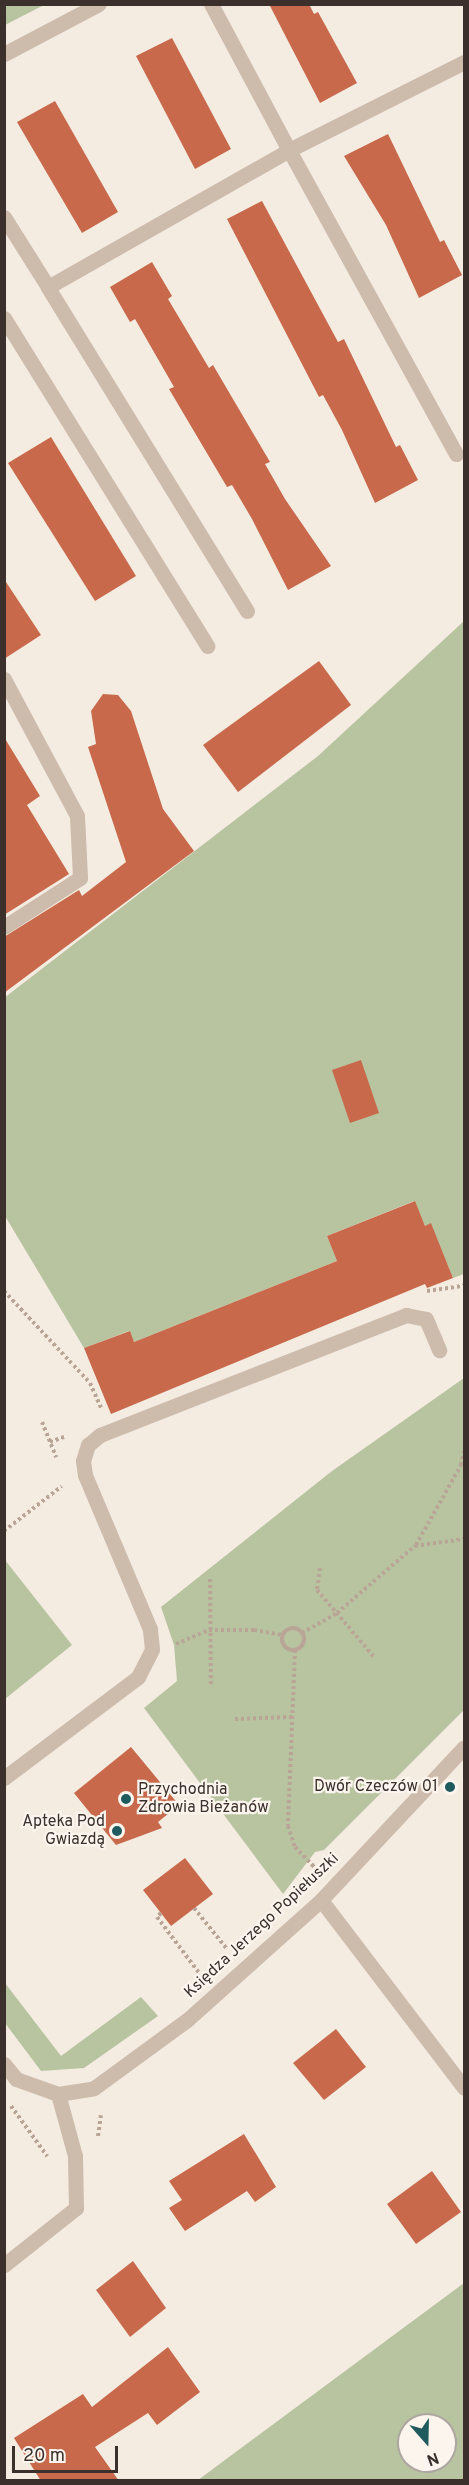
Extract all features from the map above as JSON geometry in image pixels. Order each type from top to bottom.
[{"type":"street","points":[[4,54],[99,4]]},
{"type":"street","points":[[211,4],[456,454]]},
{"type":"street","points":[[48,287],[289,150],[465,62]]},
{"type":"street","points":[[4,217],[247,611]]},
{"type":"street","points":[[4,318],[207,646]]},
{"type":"street","points":[[4,679],[77,816],[80,878],[4,927]]},
{"type":"street","points":[[4,1778],[138,1677],[152,1649],[150,1629],[85,1475],[83,1461],[88,1445],[100,1435],[406,1315],[426,1319],[439,1350]]},
{"type":"street","name":"Księdza Jerzego Popiełuszki","points":[[58,2094],[94,2088],[178,2027],[321,1900],[465,1747]]},
{"type":"street","points":[[321,1900],[465,2088]]},
{"type":"street","points":[[4,2064],[16,2079],[58,2094],[75,2156],[76,2208],[4,2265]]},
{"type":"path","points":[[455,1284],[465,1286]]},
{"type":"path","points":[[4,1291],[90,1383],[102,1411]]},
{"type":"path","points":[[42,1422],[59,1462]]},
{"type":"path","points":[[302,1633],[337,1613],[415,1546],[463,1466],[465,1451]]},
{"type":"path","points":[[4,1531],[67,1481]]},
{"type":"path","points":[[415,1546],[465,1539]]},
{"type":"path","points":[[320,1568],[317,1590],[374,1657]]},
{"type":"path","points":[[210,1579],[211,1685]]},
{"type":"path","points":[[152,1649],[209,1630],[254,1630],[282,1635],[291,1628],[302,1633],[304,1640],[295,1650],[288,1826],[295,1847],[335,1886]]},
{"type":"path","points":[[282,1635],[287,1649],[295,1650]]},
{"type":"path","points":[[235,1719],[294,1717]]},
{"type":"path","points":[[194,1908],[229,1952]]},
{"type":"path","points":[[161,1913],[157,1917],[199,1971]]},
{"type":"green space","points":[[5,4],[44,4],[44,5],[5,25]]},
{"type":"green space","points":[[464,621],[464,1274],[453,1278],[431,1224],[425,1226],[414,1201],[327,1236],[337,1261],[134,1342],[129,1331],[84,1348],[5,1216],[4,998],[318,756]]},
{"type":"green space","points":[[464,1378],[464,1710],[324,1850],[315,1852],[283,1894],[144,1708],[177,1681],[174,1645],[161,1607],[332,1471]]},
{"type":"green space","points":[[5,1560],[72,1645],[4,1699]]},
{"type":"green space","points":[[5,1983],[61,2056],[141,1997],[158,2016],[84,2068],[41,2071],[5,2023]]},
{"type":"green space","points":[[464,2283],[464,2480],[198,2480]]},
{"type":"building","points":[[269,4],[309,4],[314,14],[318,12],[357,83],[320,103]]},
{"type":"building","points":[[172,38],[231,149],[195,169],[136,56]]},
{"type":"building","points":[[55,101],[118,212],[82,233],[17,122]]},
{"type":"building","points":[[388,134],[440,242],[444,240],[462,275],[419,298],[386,225],[344,156]]},
{"type":"building","points":[[262,201],[338,342],[344,339],[396,447],[400,445],[418,480],[375,503],[342,430],[323,395],[319,397],[227,219]]},
{"type":"building","points":[[152,262],[172,296],[168,299],[209,368],[213,365],[270,462],[265,464],[285,499],[331,566],[288,590],[232,485],[227,487],[169,389],[174,387],[135,319],[130,322],[110,287]]},
{"type":"building","points":[[51,437],[136,576],[95,601],[8,463]]},
{"type":"building","points":[[4,579],[41,635],[4,659]]},
{"type":"building","points":[[319,661],[351,705],[238,792],[203,745]]},
{"type":"building","points":[[103,694],[118,695],[131,711],[163,809],[194,851],[4,993],[4,937],[79,890],[82,896],[126,862],[88,747],[96,744],[91,711]]},
{"type":"building","points":[[4,737],[40,796],[27,805],[69,874],[4,915]]},
{"type":"building","points":[[361,1060],[379,1113],[350,1123],[332,1070]]},
{"type":"building","points":[[415,1201],[425,1226],[431,1223],[453,1278],[427,1288],[425,1284],[111,1414],[84,1348],[130,1331],[134,1342],[337,1261],[327,1236]]},
{"type":"building","name":"Przychodnia Zdrowia Bieżanów","points":[[131,1747],[179,1805],[158,1822],[162,1828],[116,1845],[74,1793]]},
{"type":"building","points":[[185,1858],[213,1894],[171,1926],[143,1890]]},
{"type":"building","points":[[336,2029],[366,2067],[324,2100],[293,2063]]},
{"type":"building","points":[[244,2134],[276,2187],[255,2202],[247,2191],[185,2231],[169,2208],[182,2200],[169,2181]]},
{"type":"building","points":[[432,2171],[461,2212],[416,2244],[387,2204]]},
{"type":"building","points":[[133,2261],[166,2308],[130,2337],[96,2290]]},
{"type":"building","points":[[168,2347],[200,2392],[157,2425],[148,2413],[95,2447],[119,2481],[41,2481],[14,2438],[83,2394],[92,2407]]},
{"type":"place","name":"Dwór Czeczów 01","points":[[450,1787]]},
{"type":"place","name":"Przychodnia Zdrowia Bieżanów","points":[[126,1799]]},
{"type":"place","name":"Apteka Pod Gwiazdą","points":[[117,1831]]}]
